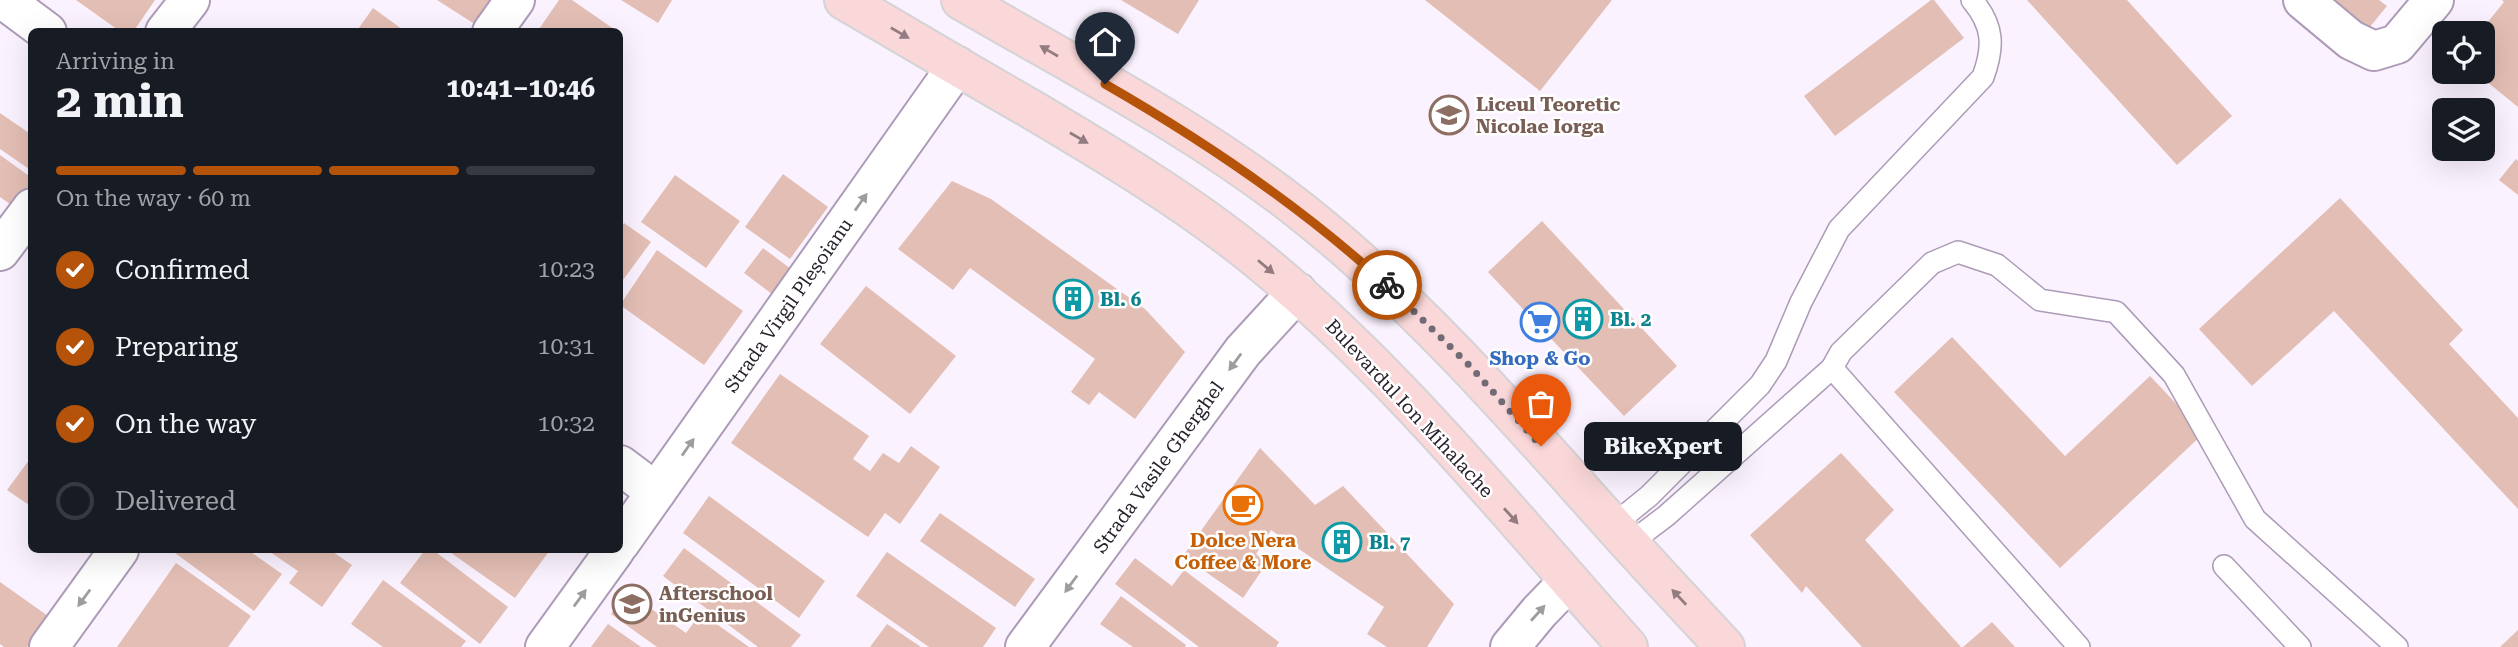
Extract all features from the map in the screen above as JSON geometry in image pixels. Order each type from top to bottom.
[{"type":"main road","name":"Bulevardul Ion Mihalache","points":[[844,0],[1112,157],[1219,229],[1297,292],[1340,331],[1404,397],[1628,647]]},
{"type":"main road","points":[[961,0],[1215,150],[1302,212],[1386,284],[1470,366],[1725,647]]},
{"type":"street","points":[[4,0],[42,28]]},
{"type":"street","points":[[168,28],[190,0]]},
{"type":"street","points":[[495,28],[515,0]]},
{"type":"street","points":[[2303,0],[2351,40],[2375,51],[2397,44],[2434,0]]},
{"type":"street","name":"Strada Virgil Pleșoianu","points":[[623,539],[957,66]]},
{"type":"street","points":[[0,251],[28,213]]},
{"type":"street","name":"Strada Vasile Gherghel","points":[[1025,647],[1243,351],[1297,292]]},
{"type":"street","points":[[623,467],[656,492]]},
{"type":"street","points":[[49,647],[117,553]]},
{"type":"street","points":[[545,647],[613,553]]},
{"type":"street","points":[[1510,647],[1569,581]]},
{"type":"lane","points":[[1621,535],[1649,496],[1760,385],[1776,360],[1801,302],[1839,229],[1983,78],[1991,54],[1990,31],[1972,0]]},
{"type":"lane","points":[[1621,535],[1666,516],[1832,368],[1841,352],[1932,262],[1958,252],[1997,265],[2040,300],[2116,312],[2174,374],[2255,519],[2397,647]]},
{"type":"lane","points":[[1832,368],[2080,647]]},
{"type":"lane","points":[[2224,566],[2300,647]]},
{"type":"building","points":[[76,0],[155,0],[136,28],[115,28]]},
{"type":"building","points":[[437,0],[504,0],[485,28],[481,28]]},
{"type":"building","points":[[559,0],[572,0],[612,28],[540,28]]},
{"type":"building","points":[[621,0],[672,0],[658,23]]},
{"type":"building","points":[[1121,0],[1199,0],[1178,34]]},
{"type":"building","points":[[1425,0],[1612,0],[1540,91]]},
{"type":"building","points":[[1934,0],[1964,38],[1835,136],[1804,96]]},
{"type":"building","points":[[2027,0],[2127,0],[2232,116],[2177,165]]},
{"type":"building","points":[[2335,0],[2379,0],[2387,6],[2369,28]]},
{"type":"building","points":[[2502,0],[2518,0],[2518,107],[2490,84],[2495,84],[2495,21],[2489,21],[2504,2]]},
{"type":"building","points":[[373,8],[400,28],[359,28]]},
{"type":"building","points":[[0,113],[28,132],[28,168],[0,149]]},
{"type":"building","points":[[0,155],[28,175],[28,194],[17,209],[0,197]]},
{"type":"building","points":[[2516,159],[2518,161],[2518,195],[2499,180]]},
{"type":"building","points":[[783,174],[828,207],[790,259],[745,227]]},
{"type":"building","points":[[675,175],[740,221],[706,268],[641,222]]},
{"type":"building","name":"Bl. 6","points":[[952,181],[991,199],[1145,309],[1185,352],[1135,419],[1099,392],[1089,405],[1071,392],[1095,359],[970,268],[953,290],[898,249]]},
{"type":"building","points":[[2340,198],[2463,330],[2449,344],[2518,418],[2518,509],[2334,311],[2252,386],[2199,329]]},
{"type":"building","name":"Bl. 2","points":[[1542,221],[1677,366],[1624,416],[1488,272]]},
{"type":"building","points":[[623,224],[651,242],[623,280]]},
{"type":"building","points":[[763,248],[795,272],[776,297],[744,273]]},
{"type":"building","points":[[657,250],[743,311],[704,365],[623,307],[623,301]]},
{"type":"building","points":[[866,286],[956,356],[910,414],[820,344]]},
{"type":"building","points":[[1952,337],[2065,456],[2150,376],[2204,433],[2060,568],[1894,392]]},
{"type":"building","points":[[780,374],[869,436],[853,459],[870,471],[883,453],[899,463],[911,446],[940,467],[900,524],[885,513],[868,537],[731,443]]},
{"type":"building","name":"Bl. 7","points":[[1260,448],[1315,505],[1343,486],[1454,604],[1427,647],[1387,647],[1367,634],[1384,607],[1271,530],[1256,554],[1267,563],[1243,598],[1183,556]]},
{"type":"building","points":[[1841,453],[1894,510],[1865,540],[1961,647],[1862,647],[1806,586],[1802,593],[1750,535]]},
{"type":"building","points":[[28,461],[28,504],[7,490]]},
{"type":"building","points":[[709,496],[825,581],[799,618],[683,533]]},
{"type":"building","points":[[940,513],[1035,579],[1015,607],[920,541]]},
{"type":"building","points":[[684,548],[801,635],[791,647],[758,647],[663,576]]},
{"type":"building","points":[[887,552],[996,628],[983,647],[929,647],[856,596]]},
{"type":"building","points":[[175,553],[252,553],[282,574],[254,611]]},
{"type":"building","points":[[271,553],[334,553],[352,565],[322,607],[289,583],[298,571]]},
{"type":"building","points":[[423,553],[437,553],[508,607],[480,644],[400,583]]},
{"type":"building","points":[[451,553],[548,553],[515,598]]},
{"type":"building","points":[[1135,558],[1172,586],[1184,570],[1279,642],[1276,647],[1199,647],[1115,584]]},
{"type":"building","points":[[176,563],[251,616],[228,647],[117,647]]},
{"type":"building","points":[[383,580],[466,641],[461,647],[383,647],[351,624]]},
{"type":"building","points":[[0,582],[48,616],[27,647],[4,647],[0,644]]},
{"type":"building","points":[[627,592],[686,633],[701,613],[749,647],[657,647],[611,614]]},
{"type":"building","points":[[1121,596],[1186,645],[1185,647],[1133,647],[1100,624]]},
{"type":"building","points":[[1992,622],[2015,647],[1963,647]]},
{"type":"building","points":[[608,624],[641,647],[591,647]]},
{"type":"building","points":[[887,624],[921,647],[870,647]]},
{"type":"building","points":[[2518,630],[2518,647],[2500,647]]},
{"type":"way so far","points":[[1387,285],[1470,366],[1541,446]]},
{"type":"place","name":"Liceul Teoretic Nicolae Iorga","points":[[1449,115]]},
{"type":"place","name":"Bl. 6","points":[[1073,299]]},
{"type":"place","name":"Bl. 2","points":[[1583,319]]},
{"type":"place","name":"Shop & Go","points":[[1540,322]]},
{"type":"place","name":"BikeXpert","points":[[1541,446]]},
{"type":"place","name":"Dolce Nera Coffee & More","points":[[1243,505]]},
{"type":"place","name":"Bl. 7","points":[[1342,542]]},
{"type":"place","name":"Afterschool inGenius","points":[[632,604]]},
{"type":"route","points":[[1105,84],[1215,150],[1263,183],[1302,212],[1387,285]]}]
